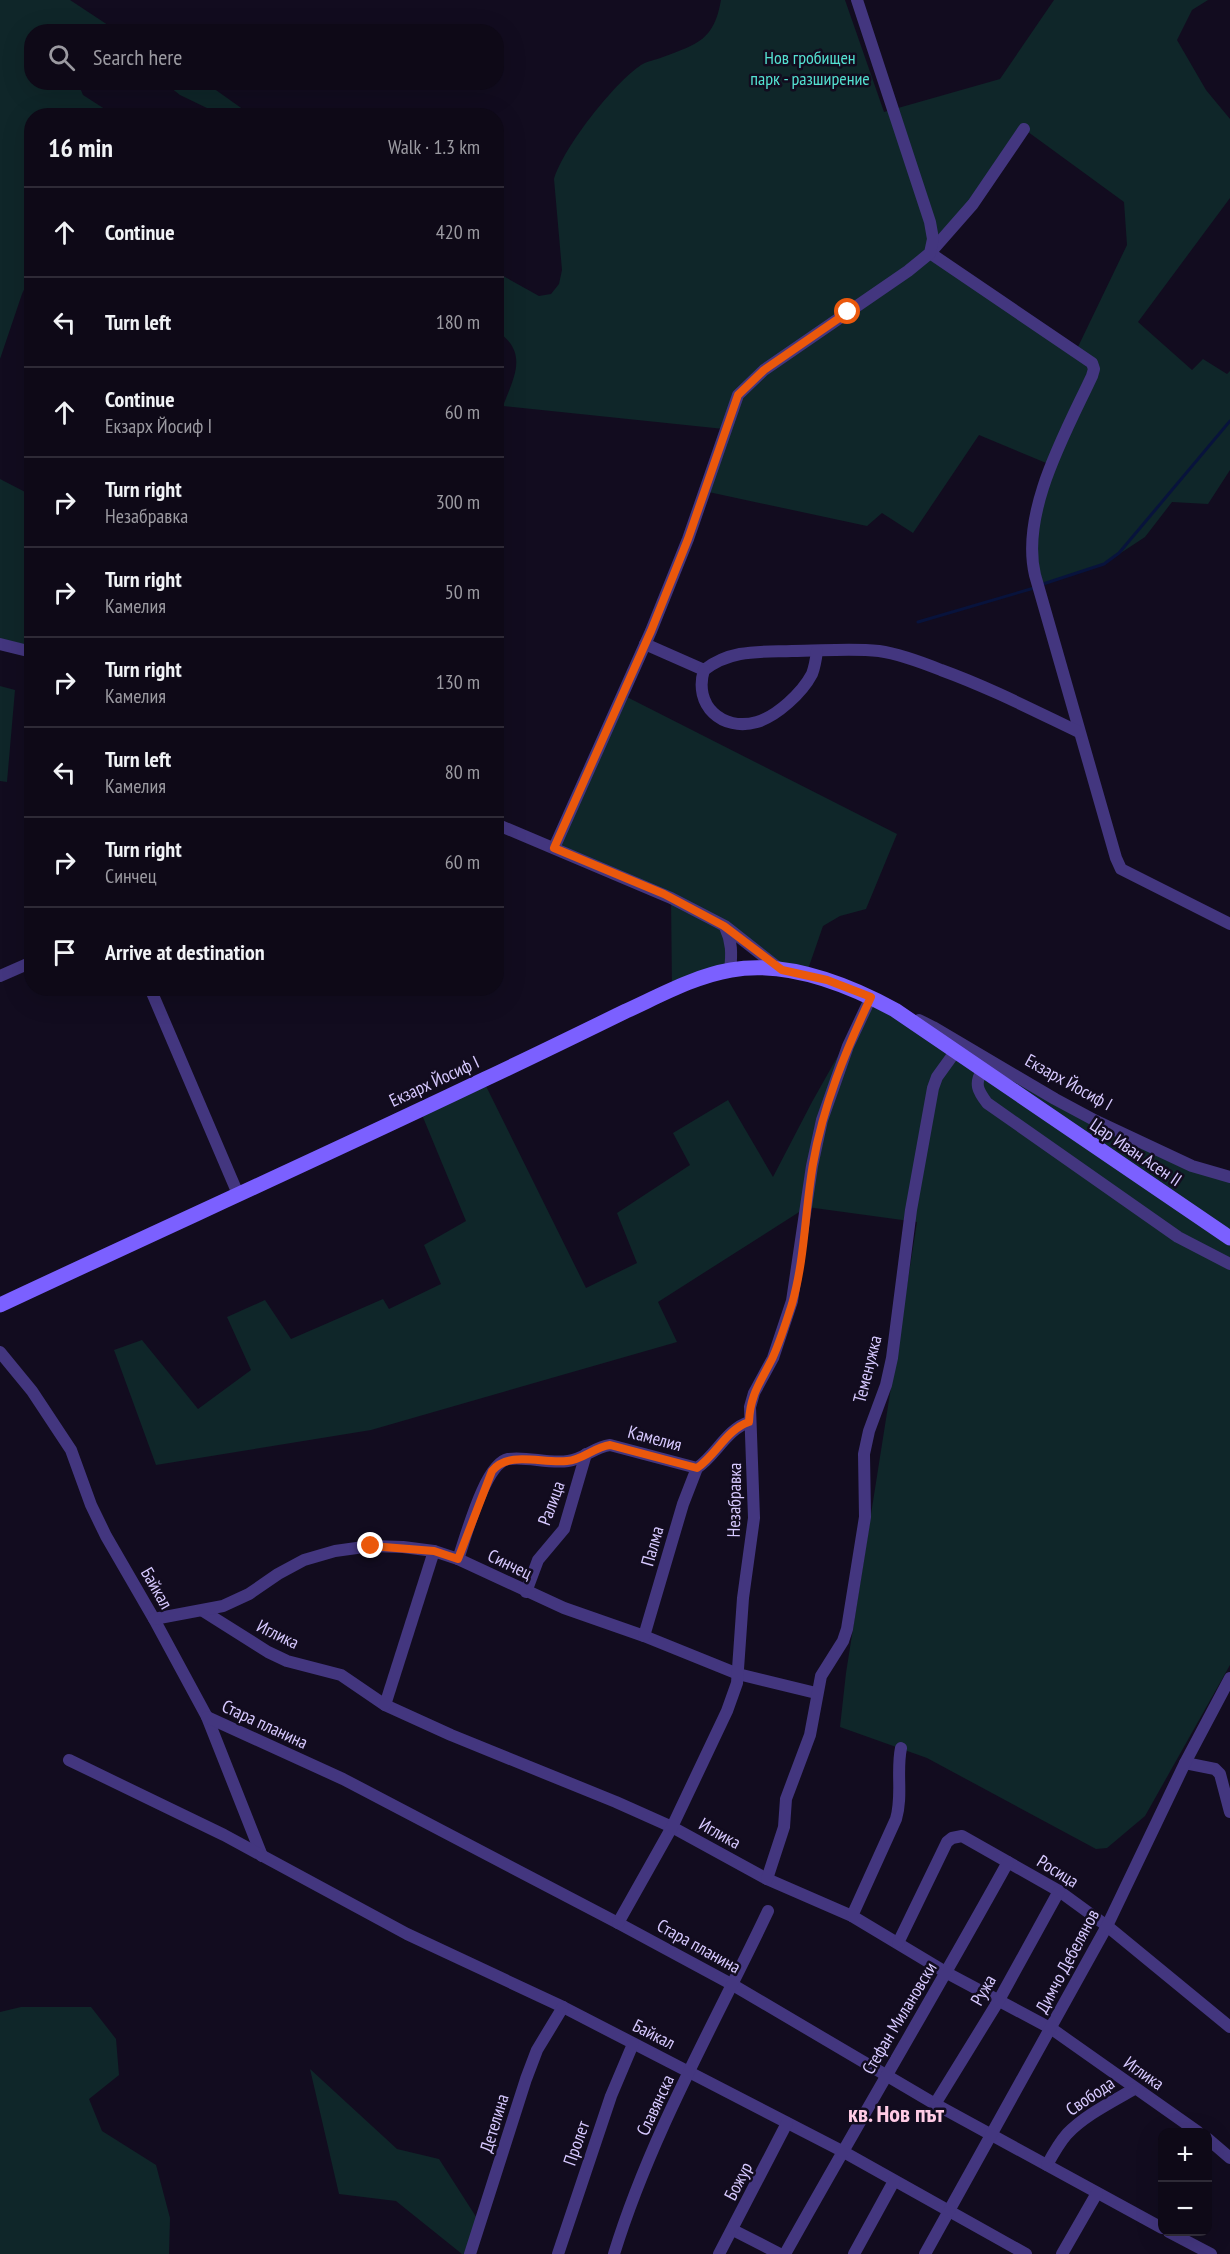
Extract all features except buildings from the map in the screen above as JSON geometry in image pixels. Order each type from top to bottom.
[{"type":"main road","name":"Екзарх Йосиф I","points":[[0,1305],[410,1115],[653,999],[698,980],[730,970],[765,968],[827,980],[871,997],[895,1010],[958,1055]]},
{"type":"main road","name":"Цар Иван Асен II","points":[[958,1055],[1230,1238]]},
{"type":"street","points":[[857,0],[930,222],[933,240],[930,253]]},
{"type":"street","points":[[554,848],[645,644],[688,539],[738,395],[764,370],[908,271],[930,253],[973,204],[1024,129]]},
{"type":"street","points":[[930,253],[1092,363],[1094,369],[1045,483],[1032,546],[1035,575],[1079,732],[1121,869],[1230,924]]},
{"type":"street","points":[[0,644],[24,650]]},
{"type":"street","points":[[645,644],[705,670]]},
{"type":"street","points":[[817,651],[811,676],[798,692],[768,718],[754,723],[740,724],[727,722],[709,710],[701,689],[705,670],[716,661],[730,655],[748,652],[847,649],[880,652],[922,662],[977,683],[1079,732]]},
{"type":"street","points":[[504,827],[664,894],[724,926],[782,970]]},
{"type":"street","points":[[724,926],[731,940],[730,970]]},
{"type":"street","points":[[0,976],[24,966]]},
{"type":"street","points":[[153,996],[238,1194]]},
{"type":"street","name":"Незабравка","points":[[618,1923],[672,1827],[734,1694],[738,1674],[742,1598],[754,1518],[750,1407],[753,1393],[773,1358],[792,1301],[812,1166],[822,1120],[848,1046],[871,997]]},
{"type":"street","name":"Екзарх Йосиф I","points":[[895,1010],[933,1027],[1096,1121],[1192,1166],[1230,1177]]},
{"type":"street","name":"Теменужка","points":[[816,1694],[821,1676],[843,1641],[847,1629],[865,1517],[864,1454],[892,1358],[911,1210],[933,1088],[937,1077],[958,1055]]},
{"type":"street","points":[[982,1071],[977,1085],[979,1093],[987,1103],[1178,1237],[1230,1263]]},
{"type":"street","points":[[1087,1143],[1096,1121]]},
{"type":"street","name":"Байкал","points":[[0,1352],[32,1391],[71,1450],[91,1505],[106,1536],[207,1717],[262,1856]]},
{"type":"street","name":"Камелия","points":[[458,1559],[484,1486],[499,1462],[508,1459],[568,1461],[601,1446],[610,1445],[697,1468],[707,1461],[735,1430],[749,1422]]},
{"type":"street","name":"Ралица","points":[[526,1592],[538,1560],[564,1529],[586,1454]]},
{"type":"street","name":"Палма","points":[[644,1636],[683,1504],[697,1468]]},
{"type":"street","name":"Синчец","points":[[154,1619],[223,1606],[249,1594],[304,1560],[335,1551],[371,1546],[434,1551],[458,1559],[564,1608],[644,1636],[738,1674],[816,1694]]},
{"type":"street","points":[[385,1705],[434,1551]]},
{"type":"street","name":"Иглика","points":[[202,1611],[268,1652],[286,1660],[341,1675],[385,1705],[672,1827],[767,1879],[852,1916],[947,1972],[1052,2029],[1191,2128]]},
{"type":"street","name":"Димчо Дебелянов","points":[[925,2254],[1052,2029],[1107,1926],[1185,1763],[1230,1678]]},
{"type":"street","points":[[767,1879],[784,1827],[786,1799],[810,1735],[816,1694]]},
{"type":"street","name":"Стара планина","points":[[207,1717],[343,1779],[618,1923],[733,1985],[935,2104],[1158,2226]]},
{"type":"street","points":[[852,1916],[896,1818],[899,1807],[898,1768],[901,1748]]},
{"type":"street","name":"Байкал","points":[[69,1760],[262,1856],[407,1934],[562,2007],[689,2072],[842,2151],[1026,2254]]},
{"type":"street","points":[[1185,1763],[1215,1769],[1220,1774],[1230,1812]]},
{"type":"street","name":"Росица","points":[[898,1943],[947,1842],[952,1838],[962,1836],[1059,1891],[1107,1926],[1230,2027]]},
{"type":"street","name":"Стефан Милановски","points":[[785,2254],[1008,1862]]},
{"type":"street","name":"Ружа","points":[[935,2104],[999,2000],[1059,1891]]},
{"type":"street","name":"Славянска","points":[[614,2254],[638,2186],[689,2072],[768,1911]]},
{"type":"street","name":"Детелина","points":[[470,2254],[533,2060],[562,2007]]},
{"type":"street","name":"Пролет","points":[[558,2254],[611,2096],[633,2044]]},
{"type":"street","name":"Свобода","points":[[1047,2165],[1069,2131],[1134,2089]]},
{"type":"street","name":"Божур","points":[[719,2254],[787,2123]]},
{"type":"street","points":[[1212,2142],[1230,2158]]},
{"type":"street","points":[[854,2254],[894,2181]]},
{"type":"street","points":[[1062,2254],[1097,2193]]},
{"type":"street","points":[[733,2230],[780,2254]]},
{"type":"street","points":[[1177,2236],[1211,2254]]},
{"type":"green space","points":[[0,0],[70,0],[106,24],[24,24],[24,90],[81,90],[83,95],[103,108],[24,108],[24,290],[0,359]]},
{"type":"green space","name":"Нов гробищен парк - разширение","points":[[721,0],[845,0],[884,112],[1000,79],[1054,0],[1208,0],[1192,10],[1177,40],[1206,90],[1230,119],[1230,198],[1138,322],[1192,370],[1203,359],[1227,374],[1230,371],[1230,470],[1208,504],[1172,502],[1145,537],[1104,564],[1038,586],[1032,561],[1051,465],[979,435],[913,533],[882,513],[867,526],[704,491],[724,429],[504,406],[514,375],[516,357],[513,348],[504,337],[504,276],[539,296],[551,294],[559,284],[562,270],[554,179],[559,166],[591,117],[630,74],[643,64],[695,44],[709,32],[714,24]],"holes":[[[1024,129],[1124,202],[1127,245],[1076,351],[931,253]]]},
{"type":"green space","points":[[174,90],[216,90],[241,108],[207,108]]},
{"type":"green space","points":[[0,479],[24,491],[24,650],[0,644]]},
{"type":"green space","points":[[0,686],[15,690],[7,782],[0,781]]},
{"type":"green space","points":[[623,695],[897,834],[866,909],[840,916],[823,926],[806,975],[782,970],[726,927],[730,970],[672,990],[671,898],[554,848]]},
{"type":"green space","points":[[871,997],[1055,1099],[1230,1177],[1230,1665],[1145,1816],[1107,1848],[1096,1849],[927,1758],[840,1727],[846,1673],[917,1222],[807,1207],[658,1302],[677,1342],[371,1430],[156,1465],[114,1350],[142,1340],[198,1409],[251,1370],[227,1317],[265,1300],[291,1339],[383,1299],[389,1309],[441,1284],[424,1245],[466,1221],[420,1110],[483,1080],[586,1288],[637,1263],[617,1213],[690,1165],[673,1133],[728,1100],[773,1177]]},
{"type":"green space","points":[[21,2007],[91,2007],[116,2039],[119,2075],[89,2099],[102,2131],[156,2165],[170,2218],[169,2254],[0,2254],[0,2012]]},
{"type":"green space","points":[[310,2069],[397,2149],[439,2159],[480,2223],[470,2254],[462,2254],[396,2201],[339,2194]]},
{"type":"waterway","points":[[1040,585],[1104,564],[1119,553],[1230,421]]},
{"type":"waterway","points":[[918,622],[1034,588]]},
{"type":"district","name":"кв. Нов път","points":[[896,2113]]},
{"type":"route","points":[[371,1546],[434,1551],[458,1559],[484,1486],[499,1462],[508,1459],[568,1461],[580,1458],[601,1446],[610,1445],[697,1468],[707,1461],[735,1430],[749,1422],[753,1393],[773,1358],[792,1301],[812,1166],[822,1120],[848,1046],[871,997],[827,980],[782,970],[724,926],[664,894],[554,848],[651,631],[688,539],[738,395],[764,370],[848,312]]}]
